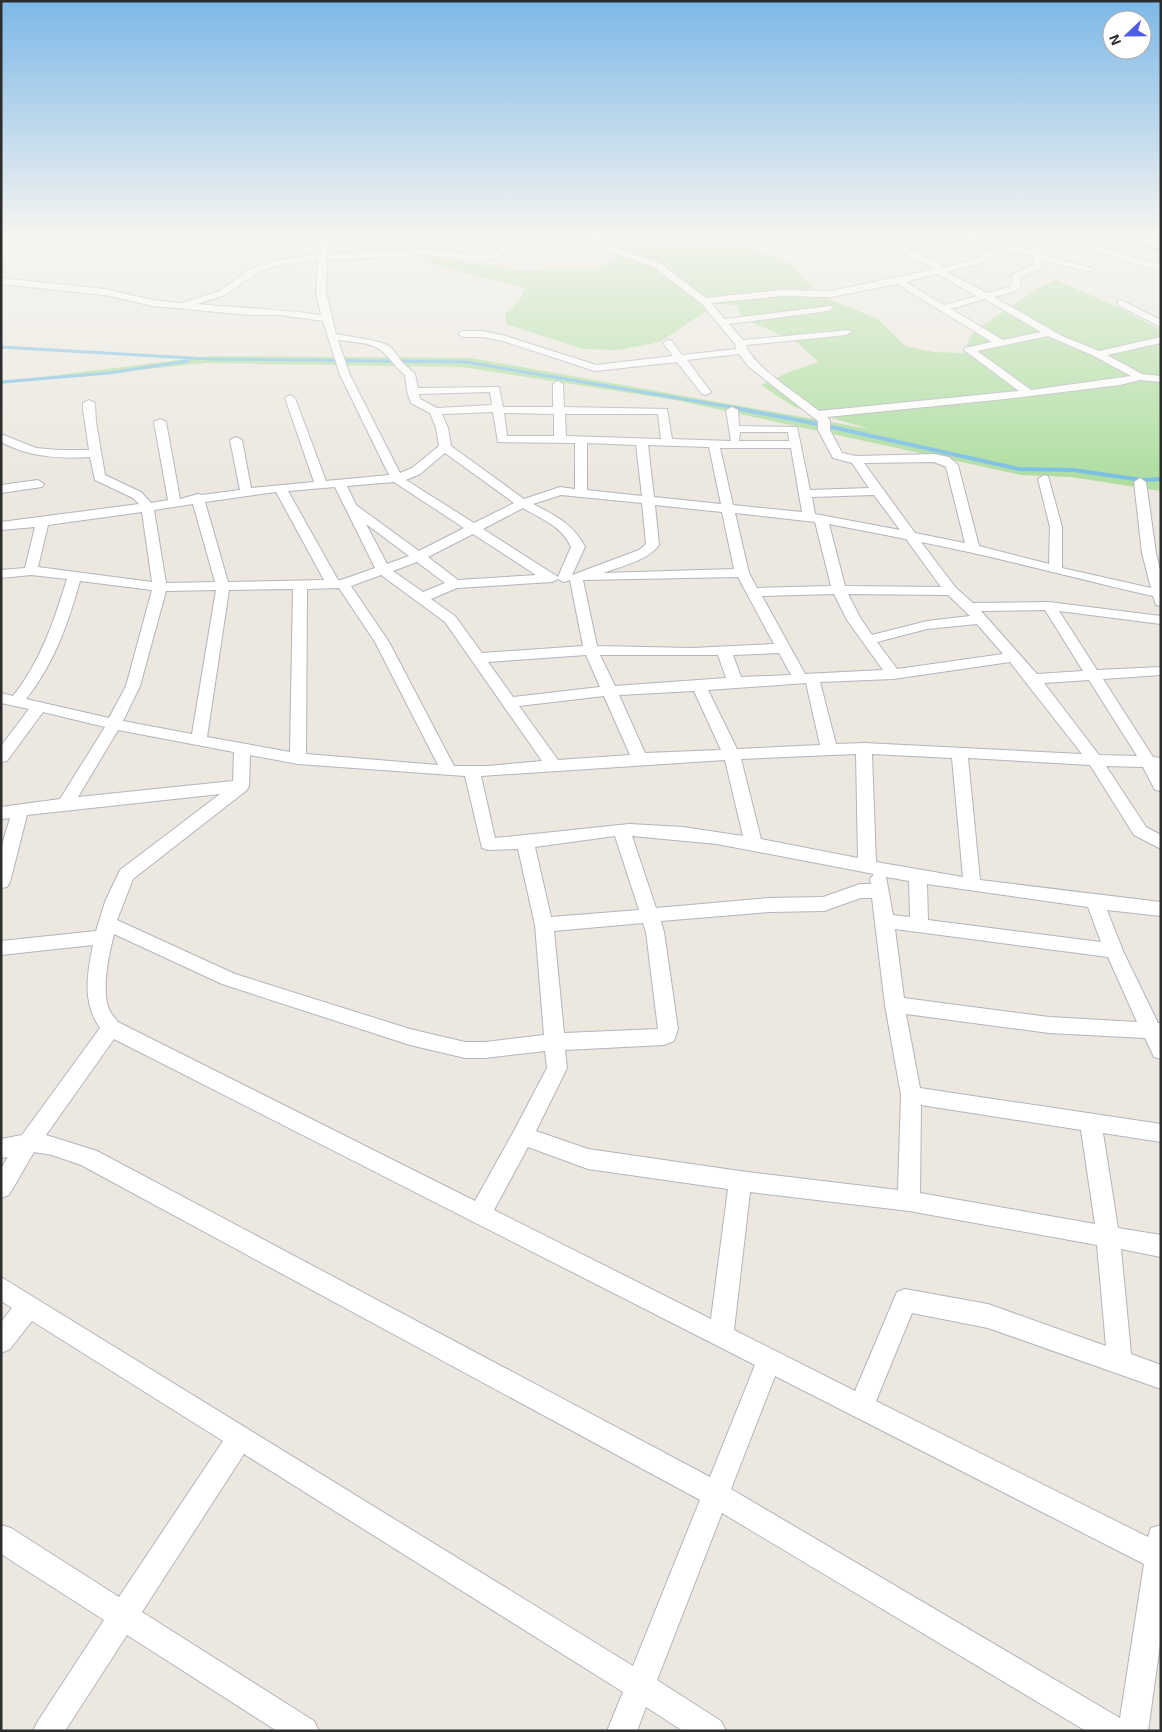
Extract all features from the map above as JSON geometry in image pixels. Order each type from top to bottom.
[{"type":"street","points":[[311,317],[326,319],[345,376],[396,479],[473,528],[563,578],[591,650],[640,759]]},
{"type":"street","points":[[719,317],[753,365],[822,421],[833,452],[837,456],[856,460],[934,458],[946,460],[952,465],[973,548]]},
{"type":"street","points":[[724,322],[762,317]]},
{"type":"street","points":[[958,317],[1001,343]]},
{"type":"street","points":[[1024,317],[1049,333],[1098,354],[1140,377]]},
{"type":"street","points":[[1147,317],[1161,324]]},
{"type":"street","points":[[463,334],[482,334],[506,339],[595,368],[680,359],[741,347],[846,332]]},
{"type":"street","points":[[1029,393],[969,350],[1049,333]]},
{"type":"street","points":[[331,336],[383,346],[398,364],[409,372],[415,401],[434,411],[498,409],[662,411],[667,443]]},
{"type":"street","points":[[1098,354],[1161,340]]},
{"type":"street","points":[[668,343],[706,392]]},
{"type":"street","points":[[822,421],[888,408],[1120,382],[1140,377],[1161,379]]},
{"type":"street","points":[[558,384],[560,440]]},
{"type":"street","points":[[412,392],[495,389],[502,440],[581,439],[714,445],[796,444]]},
{"type":"street","points":[[290,398],[321,484]]},
{"type":"street","points":[[65,804],[114,724],[133,686],[160,587],[147,506],[137,495],[99,477],[93,430],[88,414],[89,403]]},
{"type":"street","points":[[732,410],[735,445]]},
{"type":"street","points":[[434,411],[442,428],[445,447],[523,503],[560,524],[575,539],[578,547],[563,578]]},
{"type":"street","points":[[160,422],[174,502]]},
{"type":"street","points":[[734,429],[793,428],[805,494],[839,590],[854,620],[893,674]]},
{"type":"street","points":[[1,437],[18,447],[30,450],[67,455],[95,453]]},
{"type":"street","points":[[581,439],[581,493]]},
{"type":"street","points":[[236,440],[246,492]]},
{"type":"street","points":[[563,578],[649,550],[653,542],[642,442]]},
{"type":"street","points":[[714,445],[742,573],[784,648],[806,678],[828,749]]},
{"type":"street","points":[[1,526],[42,522],[246,492],[396,479],[416,471],[445,447]]},
{"type":"street","points":[[856,460],[951,591],[982,619],[1033,678],[1094,759],[1140,831],[1161,843]]},
{"type":"street","points":[[1044,479],[1056,527],[1056,570]]},
{"type":"street","points":[[1,574],[31,571],[54,572],[160,587],[338,584],[418,557],[523,503],[560,491],[815,518],[973,548],[1160,596],[1149,553],[1140,482]]},
{"type":"street","points":[[339,483],[383,570],[450,619],[553,766]]},
{"type":"street","points":[[1,489],[38,484]]},
{"type":"street","points":[[280,488],[338,584],[382,642],[449,771]]},
{"type":"street","points":[[805,494],[877,491]]},
{"type":"street","points":[[198,498],[223,587],[198,740]]},
{"type":"street","points":[[350,506],[455,584]]},
{"type":"street","points":[[31,571],[42,522]]},
{"type":"street","points":[[422,598],[455,584],[563,578],[742,573]]},
{"type":"street","points":[[17,701],[34,679],[52,646],[75,576]]},
{"type":"street","points":[[298,759],[300,585]]},
{"type":"street","points":[[753,592],[839,590],[951,591]]},
{"type":"street","points":[[970,607],[1049,606],[1161,620]]},
{"type":"street","points":[[1049,606],[1091,675],[1154,763],[1161,786]]},
{"type":"street","points":[[868,640],[927,625],[982,619]]},
{"type":"street","points":[[478,658],[591,650],[674,652],[784,648]]},
{"type":"street","points":[[724,650],[735,682]]},
{"type":"street","points":[[508,702],[610,691],[893,674],[1015,657]]},
{"type":"street","points":[[1033,678],[1161,671]]},
{"type":"street","points":[[699,686],[732,756],[753,843]]},
{"type":"street","points":[[1,698],[114,724],[298,759],[449,771],[864,748],[1154,763]]},
{"type":"street","points":[[1,757],[39,708]]},
{"type":"street","points":[[241,786],[242,748]]},
{"type":"street","points":[[864,748],[873,867],[879,890],[895,1005],[911,1095],[909,1201]]},
{"type":"street","points":[[960,753],[972,884]]},
{"type":"street","points":[[472,771],[486,842],[489,844],[525,842],[622,830],[651,830],[753,843],[918,876],[1095,902],[1161,909]]},
{"type":"street","points":[[1,813],[65,804],[241,786]]},
{"type":"street","points":[[241,786],[126,875],[121,883],[105,930],[98,965],[98,1006],[111,1028],[861,1406],[1160,1551],[1133,1731]]},
{"type":"street","points":[[1,882],[20,810]]},
{"type":"street","points":[[1,948],[105,930],[229,979],[410,1037],[474,1051],[556,1042],[664,1037],[667,1035],[668,1029],[658,944],[622,830]]},
{"type":"street","points":[[1140,831],[1161,830]]},
{"type":"street","points":[[480,1213],[523,1136],[557,1068],[544,925],[525,842]]},
{"type":"street","points":[[918,876],[919,926]]},
{"type":"street","points":[[544,925],[769,905],[824,904],[860,891],[879,890]]},
{"type":"street","points":[[1095,902],[1114,951],[1157,1031],[1161,1051]]},
{"type":"street","points":[[884,921],[1114,951]]},
{"type":"street","points":[[895,1005],[1049,1025],[1157,1031]]},
{"type":"street","points":[[1,1188],[28,1144],[111,1028]]},
{"type":"street","points":[[911,1095],[1161,1133]]},
{"type":"street","points":[[1091,1123],[1108,1236],[1120,1363]]},
{"type":"street","points":[[523,1136],[588,1159],[740,1181],[909,1201],[1161,1246]]},
{"type":"street","points":[[1,1149],[28,1144],[51,1145],[89,1158],[715,1494],[1114,1731]]},
{"type":"street","points":[[721,1335],[740,1181]]},
{"type":"street","points":[[2,1289],[711,1731]]},
{"type":"street","points":[[861,1406],[905,1300],[988,1316],[1161,1377]]},
{"type":"street","points":[[1,1341],[29,1306]]},
{"type":"street","points":[[622,1731],[769,1360]]},
{"type":"street","points":[[48,1731],[240,1437]]},
{"type":"street","points":[[1,1538],[304,1731]]},
{"type":"green space","points":[[505,317],[697,317],[660,342],[618,350],[583,349],[506,324]]},
{"type":"green space","points":[[873,317],[878,319],[905,346],[934,352],[963,353],[974,331],[995,317],[1136,317],[1161,330],[1161,491],[1071,477],[1022,475],[675,400],[462,367],[206,363],[1,384],[1,382],[211,356],[471,358],[870,429],[794,407],[761,385],[789,372],[819,362],[795,341],[742,318]]},
{"type":"waterway","points":[[1,347],[208,359],[466,362],[736,408]]},
{"type":"waterway","points":[[1,382],[109,373],[188,361]]},
{"type":"waterway","points":[[729,407],[818,424],[1019,469],[1073,470],[1142,480],[1161,479]]}]
